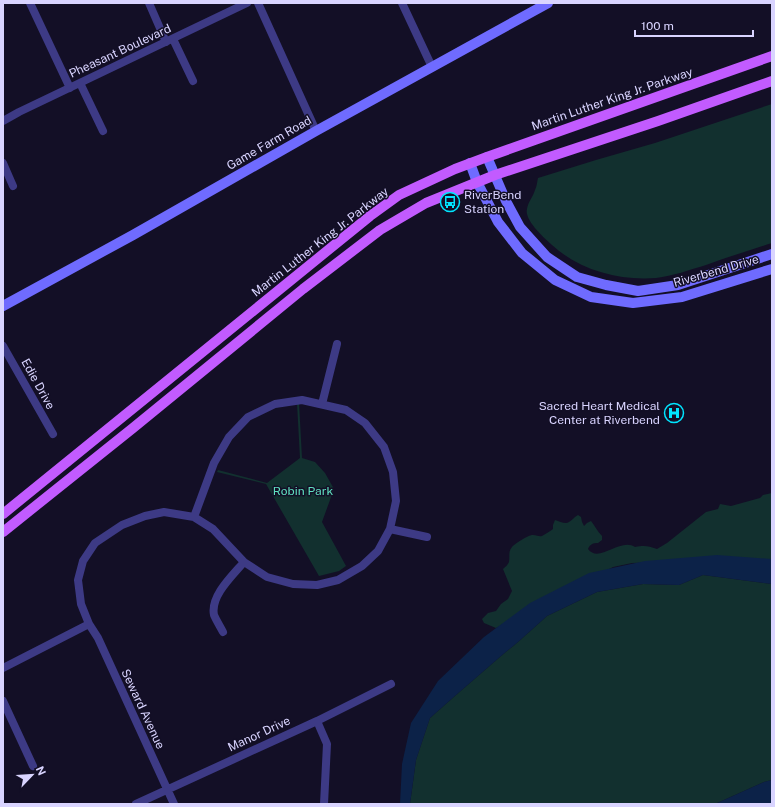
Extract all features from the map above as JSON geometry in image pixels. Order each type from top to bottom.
[{"type":"main road","name":"Martin Luther King Jr. Parkway","points":[[3,514],[370,216],[399,195],[470,163],[772,56]]},
{"type":"main road","points":[[3,532],[133,428],[303,288],[380,230],[426,203],[494,175],[658,121],[772,81]]},
{"type":"street","points":[[30,3],[70,88]]},
{"type":"street","points":[[149,3],[193,81]]},
{"type":"street","name":"Pheasant Boulevard","points":[[3,121],[247,3]]},
{"type":"street","points":[[258,3],[316,131]]},
{"type":"street","points":[[402,3],[432,67]]},
{"type":"street","name":"Game Farm Road","points":[[3,306],[140,232],[316,131],[548,3]]},
{"type":"street","points":[[80,83],[102,131]]},
{"type":"street","name":"Riverbend Drive","points":[[487,157],[506,201],[520,227],[547,257],[577,277],[606,285],[638,291],[678,285],[772,254]]},
{"type":"street","points":[[3,163],[13,186]]},
{"type":"street","name":"Riverbend Drive","points":[[470,163],[498,222],[522,253],[555,280],[591,296],[633,303],[682,297],[772,269]]},
{"type":"street","points":[[322,404],[337,344]]},
{"type":"street","name":"Edie Drive","points":[[3,346],[52,434]]},
{"type":"street","points":[[302,400],[322,404],[346,410],[365,423],[384,447],[393,472],[396,502],[390,529],[378,551],[362,566],[338,580],[317,585],[293,584],[267,577],[244,562],[213,530],[194,517],[214,463],[229,437],[248,417],[275,404],[302,400]]},
{"type":"street","name":"Seward Avenue","points":[[174,804],[98,638],[89,624],[81,604],[78,580],[83,560],[95,543],[122,524],[145,516],[164,512],[194,517]]},
{"type":"street","points":[[390,529],[427,537]]},
{"type":"street","points":[[223,632],[214,615],[214,606],[220,590],[244,562]]},
{"type":"street","points":[[3,668],[89,624]]},
{"type":"street","name":"Manor Drive","points":[[136,804],[392,684]]},
{"type":"street","points":[[3,701],[33,766]]},
{"type":"street","points":[[317,720],[327,744],[324,804]]},
{"type":"green space","points":[[772,104],[772,243],[669,276],[656,278],[628,278],[600,272],[574,261],[544,238],[531,223],[527,209],[536,188],[538,178],[655,143]]},
{"type":"green space","name":"Robin Park","points":[[297,403],[299,403],[302,458],[315,462],[325,473],[334,489],[322,522],[346,566],[339,571],[319,576],[266,484],[217,472],[218,470],[267,483],[300,458]]},
{"type":"green space","points":[[772,493],[772,559],[632,563],[613,567],[496,628],[484,623],[482,619],[488,613],[496,611],[501,604],[508,599],[512,591],[503,569],[509,562],[510,552],[513,546],[529,536],[541,536],[553,529],[555,520],[568,523],[578,515],[581,517],[584,526],[591,521],[602,536],[602,540],[598,543],[592,544],[589,547],[588,549],[593,553],[598,554],[623,545],[635,547],[646,546],[657,549],[667,543],[706,512],[718,509],[720,504],[731,506]]},
{"type":"green space","points":[[703,575],[772,584],[772,780],[764,782],[715,804],[410,804],[416,760],[430,718],[547,616],[597,592],[643,584],[679,585]]},
{"type":"water","points":[[717,555],[772,559],[772,584],[703,575],[679,585],[643,584],[597,592],[547,616],[430,718],[416,760],[410,804],[400,804],[402,764],[411,723],[438,681],[484,637],[530,603],[589,573],[645,561]]},
{"type":"water","points":[[772,780],[772,804],[715,804],[764,782]]},
{"type":"place","name":"RiverBend Station","points":[[450,202]]},
{"type":"place","name":"Sacred Heart Medical Center at Riverbend","points":[[674,413]]}]
